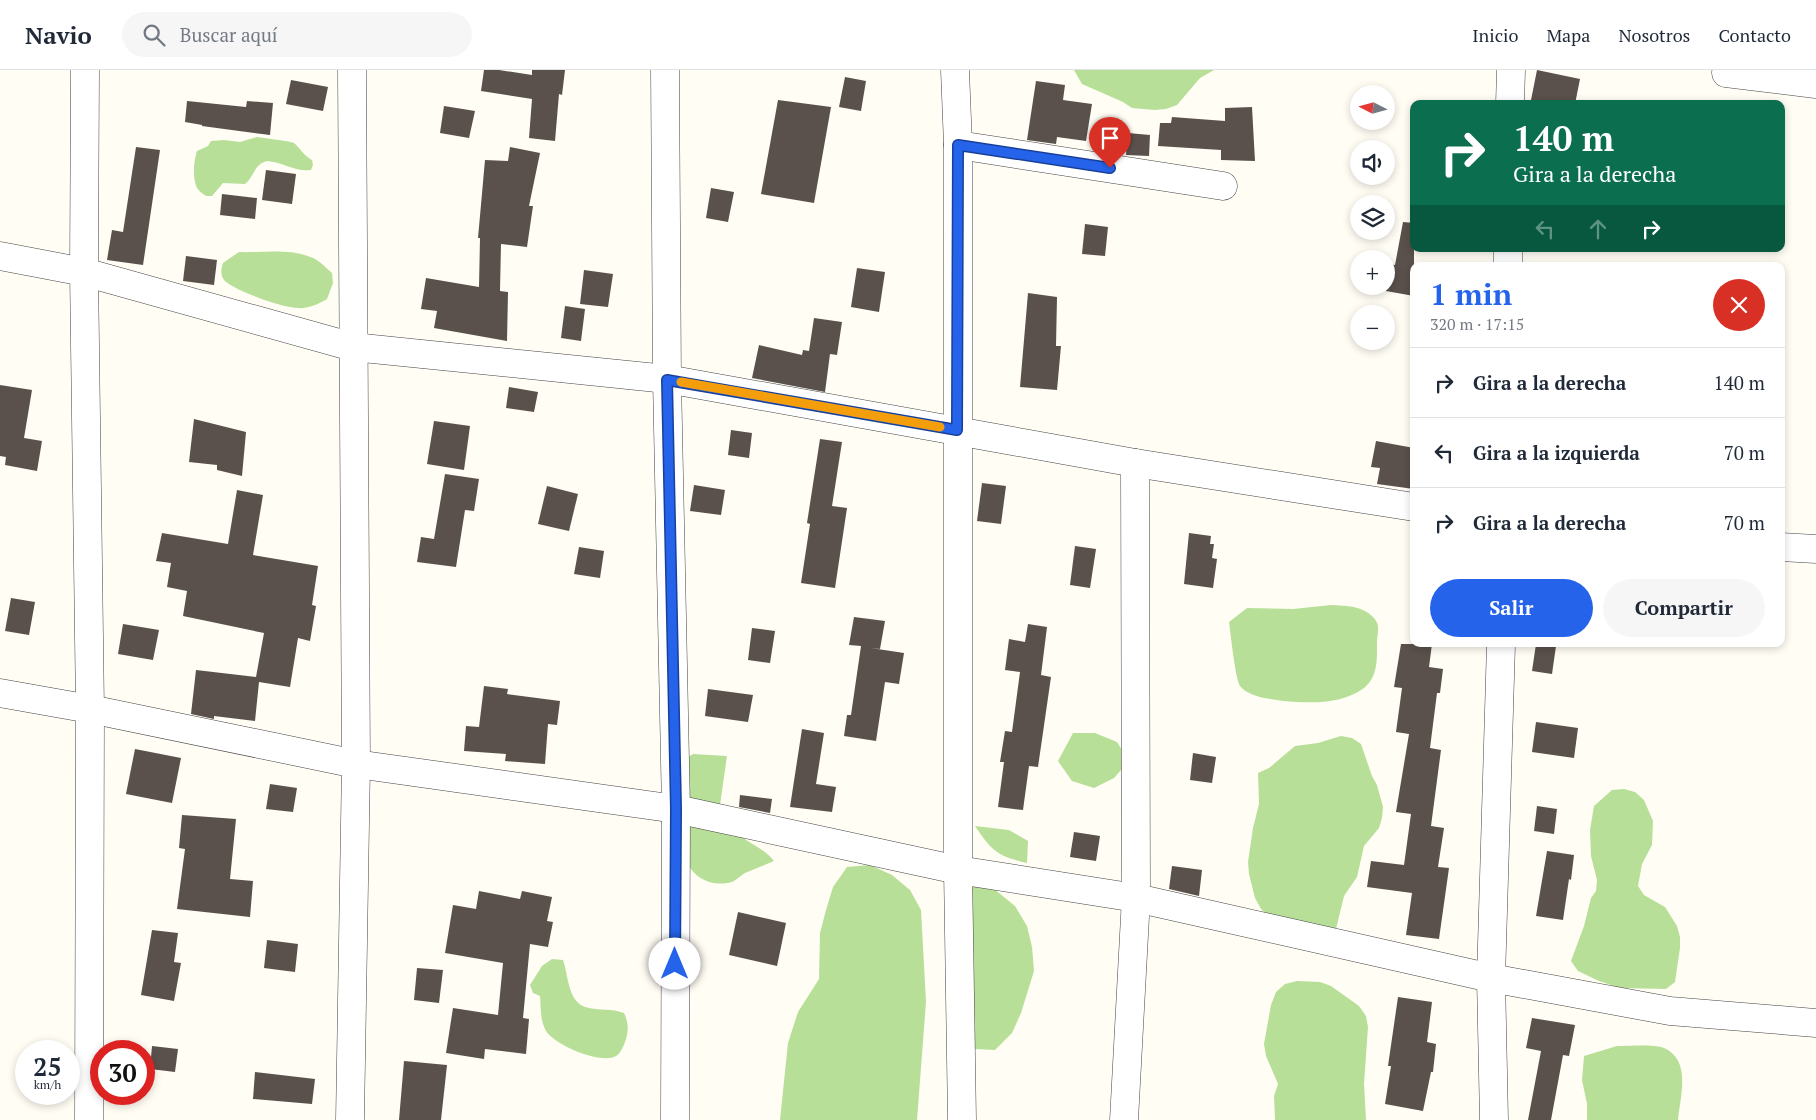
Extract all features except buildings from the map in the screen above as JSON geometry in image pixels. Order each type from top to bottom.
[{"type":"street","points":[[85,70],[84,272],[90,709],[89,1120]]},
{"type":"street","points":[[350,1120],[356,764],[352,70]]},
{"type":"street","points":[[665,70],[667,380],[676,809],[675,1120]]},
{"type":"street","points":[[955,70],[958,145],[958,870],[962,1120]]},
{"type":"street","points":[[1510,100],[1511,70]]},
{"type":"street","points":[[1722,71],[1816,84]]},
{"type":"street","points":[[958,145],[1223,186]]},
{"type":"street","points":[[0,256],[84,272],[353,347],[667,380],[1135,463],[1410,506]]},
{"type":"street","points":[[1124,1120],[1136,898],[1135,463]]},
{"type":"street","points":[[1785,547],[1816,549]]},
{"type":"street","points":[[1494,1120],[1491,978],[1501,647]]},
{"type":"street","points":[[0,693],[90,709],[356,764],[676,809],[958,870],[1136,898],[1491,978],[1670,1011],[1816,1023]]},
{"type":"green space","points":[[1074,70],[1214,70],[1200,78],[1177,105],[1155,110],[1132,108],[1123,102],[1082,84]]},
{"type":"green space","points":[[257,137],[294,143],[312,160],[311,170],[299,170],[267,161],[259,165],[245,184],[223,183],[212,196],[206,196],[197,188],[194,164],[197,151],[208,146],[211,141],[240,142]]},
{"type":"green space","points":[[239,252],[286,252],[316,259],[332,273],[333,283],[327,299],[309,307],[291,307],[260,298],[231,285],[222,277],[222,265]]},
{"type":"green space","points":[[1331,605],[1359,608],[1374,618],[1377,624],[1377,661],[1369,684],[1355,694],[1325,702],[1283,701],[1260,697],[1248,693],[1240,686],[1229,622],[1247,608],[1293,609]]},
{"type":"green space","points":[[1073,733],[1095,733],[1117,742],[1129,761],[1114,778],[1094,788],[1072,781],[1058,761]]},
{"type":"green space","points":[[1341,736],[1352,738],[1361,744],[1377,785],[1383,807],[1379,828],[1364,846],[1357,877],[1344,896],[1336,929],[1269,917],[1261,909],[1255,898],[1248,862],[1259,804],[1258,773],[1269,768],[1295,746],[1318,743]]},
{"type":"green space","points":[[693,754],[727,756],[719,812],[738,834],[765,852],[774,861],[745,873],[732,882],[718,884],[700,878],[691,869],[687,863],[684,760]]},
{"type":"green space","points":[[1624,789],[1635,792],[1644,800],[1653,821],[1652,845],[1642,864],[1638,886],[1644,895],[1665,907],[1677,926],[1680,937],[1675,982],[1666,989],[1620,988],[1578,971],[1571,961],[1584,926],[1591,898],[1596,891],[1597,880],[1591,856],[1590,830],[1594,806],[1612,790]]},
{"type":"green space","points":[[975,826],[1009,830],[1028,841],[1027,863],[1009,858],[996,851]]},
{"type":"green space","points":[[870,865],[892,875],[910,890],[921,910],[926,1002],[917,1120],[780,1120],[788,1043],[798,1012],[819,979],[820,933],[833,887],[847,867]]},
{"type":"green space","points":[[962,883],[994,889],[1015,906],[1027,926],[1032,947],[1034,971],[1021,1013],[1012,1033],[995,1050],[974,1049]]},
{"type":"green space","points":[[552,959],[563,960],[570,988],[576,1001],[589,1008],[624,1013],[628,1026],[627,1035],[622,1049],[616,1056],[600,1058],[590,1056],[559,1042],[546,1031],[542,1018],[540,996],[533,993],[530,985],[542,966]]},
{"type":"green space","points":[[1297,981],[1320,982],[1331,986],[1359,1006],[1366,1016],[1368,1027],[1364,1084],[1366,1120],[1275,1120],[1274,1096],[1278,1084],[1266,1056],[1264,1044],[1271,1005],[1276,992],[1285,984]]},
{"type":"green space","points":[[1617,1046],[1654,1046],[1664,1048],[1673,1054],[1678,1061],[1682,1080],[1678,1120],[1587,1120],[1587,1104],[1582,1080],[1584,1056]]},
{"type":"slow traffic","points":[[681,382],[940,427]]},
{"type":"route","points":[[675,964],[676,809],[667,380],[957,430],[958,145],[1110,168]]}]
